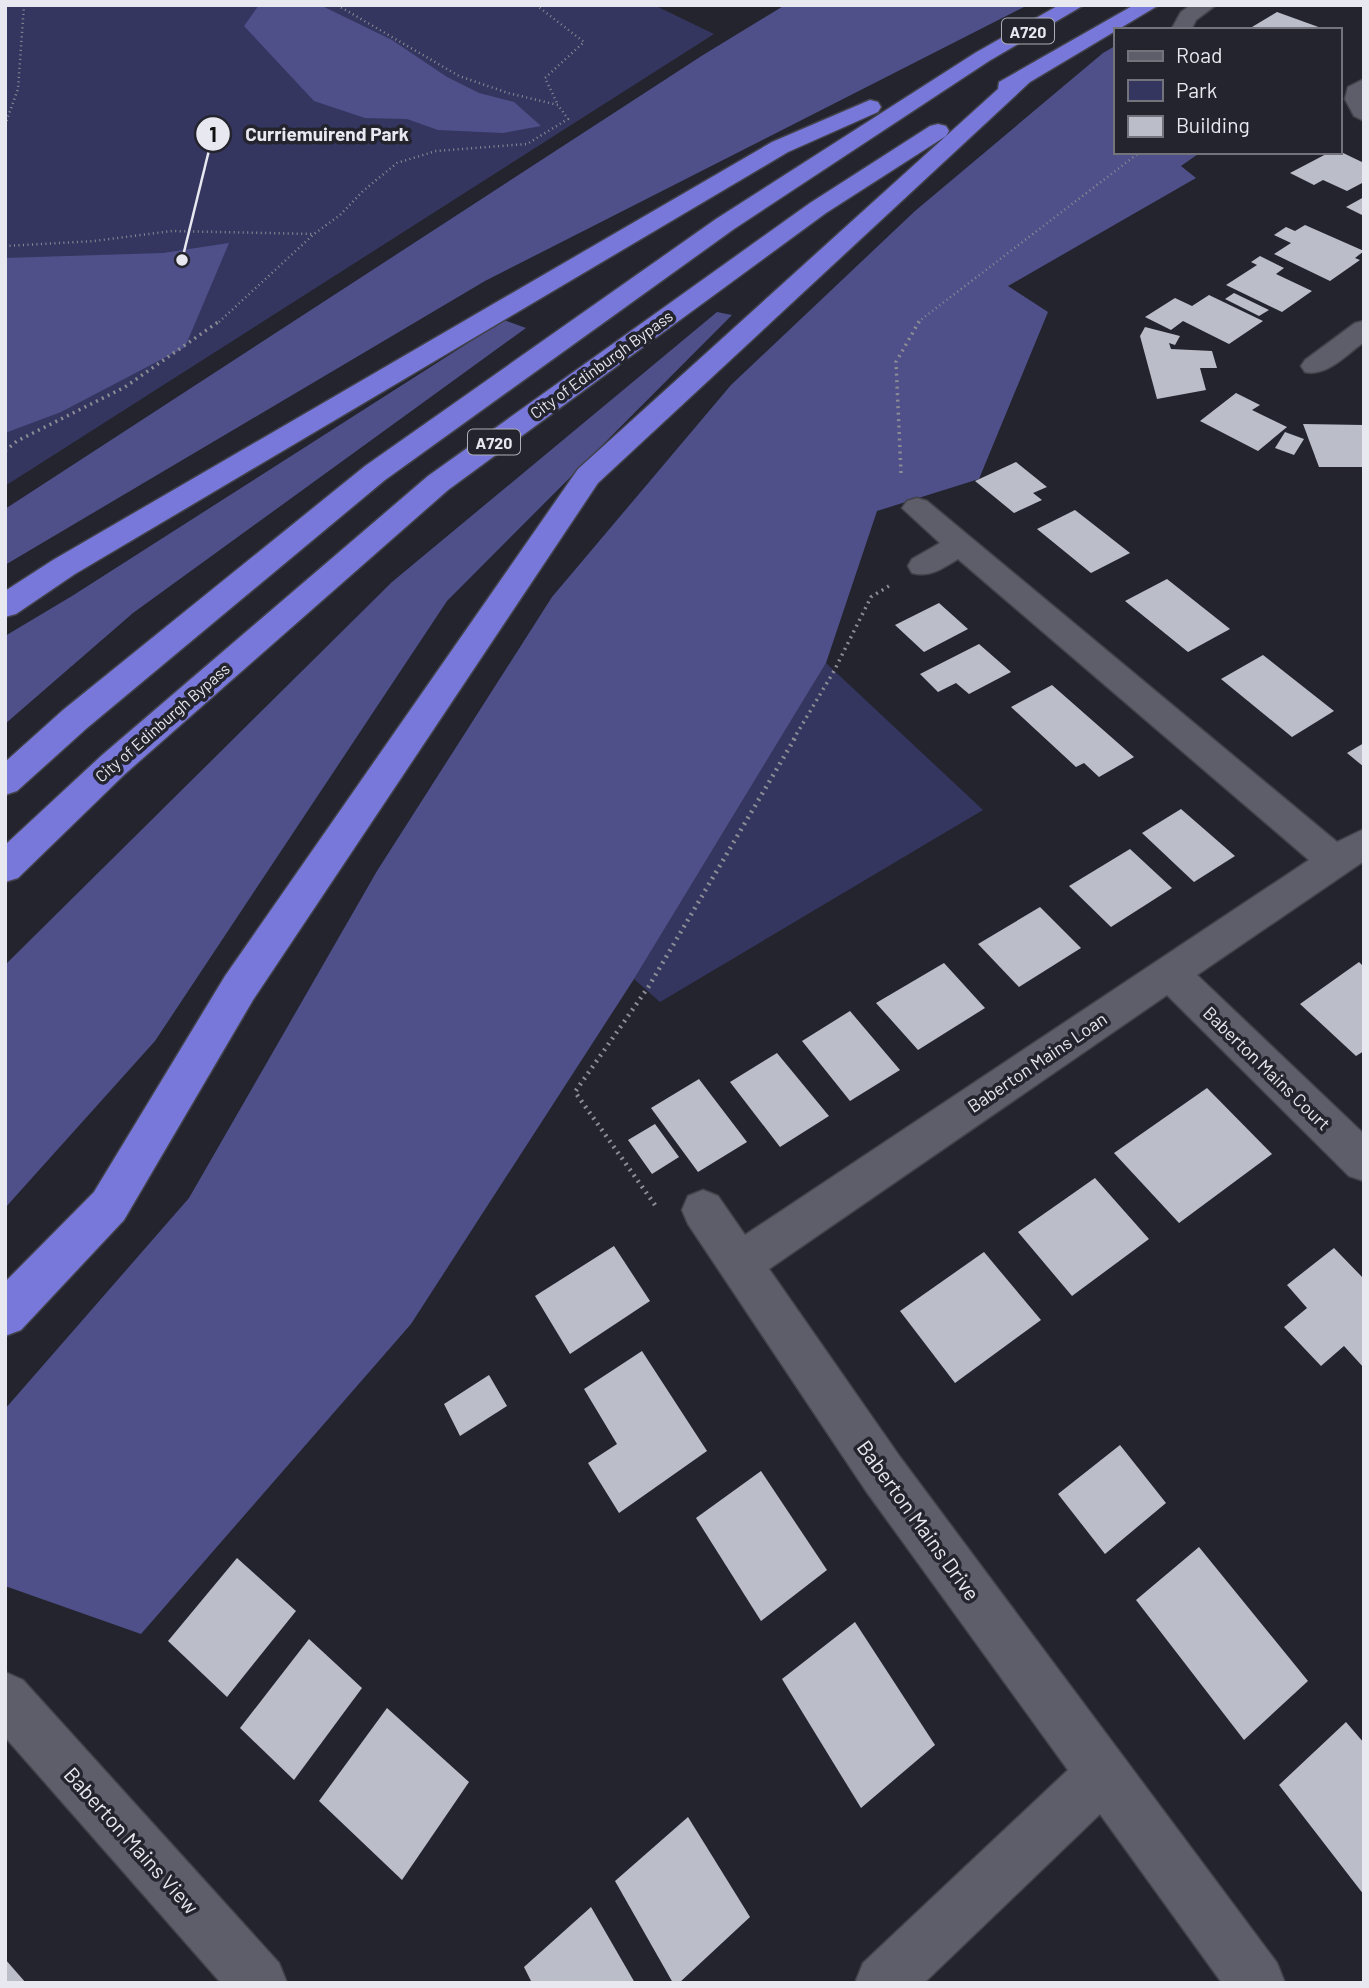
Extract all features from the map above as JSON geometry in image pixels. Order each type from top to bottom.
[{"type":"highway","name":"A720","points":[[5,782],[75,719],[374,473],[725,224],[982,57],[1074,5]]},
{"type":"highway","name":"City of Edinburgh Bypass","points":[[5,868],[113,765],[438,483],[818,208],[1027,74],[1149,5]]},
{"type":"highway","points":[[5,606],[64,566],[780,148],[982,57]]},
{"type":"highway","points":[[5,1314],[109,1206],[239,988],[588,476],[1027,74]]},
{"type":"street","points":[[1182,28],[1188,16],[1206,5]]},
{"type":"street","points":[[1353,89],[1357,107],[1364,114]]},
{"type":"street","points":[[1314,366],[1364,329]]},
{"type":"street","name":"Baberton Mains Loan","points":[[741,1263],[1349,852],[960,545],[917,508]]},
{"type":"street","points":[[923,566],[960,545]]},
{"type":"street","name":"Baberton Mains Court","points":[[1171,974],[1364,1162]]},
{"type":"street","name":"Baberton Mains Drive","points":[[684,1210],[741,1263],[883,1474],[1257,1983]]},
{"type":"street","name":"Baberton Mains View","points":[[5,1698],[259,1983]]},
{"type":"street","points":[[883,1983],[1104,1773]]},
{"type":"path","points":[[5,125],[18,89],[24,5]]},
{"type":"path","points":[[337,5],[363,17],[457,75],[515,97],[558,105]]},
{"type":"path","points":[[5,451],[17,441],[125,387],[216,325],[314,234],[340,215],[363,191],[397,163],[436,151],[527,144],[568,120],[545,78],[583,41],[536,5]]},
{"type":"path","points":[[917,508],[901,472],[896,362],[916,323],[1137,154]]},
{"type":"path","points":[[5,246],[94,241],[172,231],[314,234]]},
{"type":"path","points":[[684,1210],[653,1203],[575,1092],[649,986],[835,671],[871,597],[923,566]]},
{"type":"green space","points":[[5,5],[654,5],[714,34],[5,486]]},
{"type":"green space","points":[[826,663],[983,810],[660,1002],[634,979]]},
{"type":"shaded area","points":[[259,5],[320,5],[392,40],[447,77],[479,93],[514,102],[541,126],[503,133],[438,130],[407,119],[365,118],[314,101],[244,26]]},
{"type":"shaded area","points":[[785,5],[1028,5],[485,281],[5,565],[5,509],[703,55]]},
{"type":"shaded area","points":[[1114,47],[1114,154],[1198,154],[1181,166],[1196,178],[1008,286],[1048,312],[979,479],[877,511],[826,663],[634,979],[411,1324],[141,1634],[5,1586],[5,1409],[189,1198],[377,871],[552,597],[731,385],[915,211]]},
{"type":"shaded area","points":[[229,243],[185,347],[61,412],[5,433],[5,258],[163,253]]},
{"type":"shaded area","points":[[717,312],[732,315],[447,601],[155,1041],[5,1208],[5,965],[392,582]]},
{"type":"shaded area","points":[[504,320],[526,328],[133,613],[5,724],[5,636]]},
{"type":"building","points":[[1277,12],[1321,28],[1250,28]]},
{"type":"building","points":[[1341,152],[1364,163],[1364,182],[1347,191],[1323,180],[1314,185],[1290,173],[1326,154]]},
{"type":"building","points":[[1364,197],[1364,216],[1346,207]]},
{"type":"building","points":[[1305,225],[1364,251],[1355,258],[1360,260],[1330,281],[1274,254],[1291,243],[1274,235],[1286,227],[1295,231]]},
{"type":"building","points":[[1260,256],[1284,268],[1276,274],[1312,291],[1282,312],[1226,285],[1257,265],[1251,262]]},
{"type":"building","points":[[1234,293],[1269,310],[1259,316],[1225,299]]},
{"type":"building","points":[[1209,295],[1263,321],[1229,344],[1183,321],[1171,330],[1145,317],[1175,298],[1192,306]]},
{"type":"building","points":[[1145,327],[1180,336],[1175,345],[1169,343],[1171,349],[1212,351],[1217,368],[1200,368],[1206,390],[1157,399],[1140,336]]},
{"type":"building","points":[[1236,393],[1260,405],[1252,410],[1287,427],[1258,451],[1200,421]]},
{"type":"building","points":[[1303,424],[1364,425],[1364,467],[1319,467]]},
{"type":"building","points":[[1285,432],[1304,439],[1294,455],[1275,448]]},
{"type":"building","points":[[1016,462],[1047,487],[1033,493],[1042,500],[1014,513],[975,481]]},
{"type":"building","points":[[1075,510],[1130,553],[1091,573],[1037,529]]},
{"type":"building","points":[[1167,579],[1230,629],[1188,652],[1125,601]]},
{"type":"building","points":[[939,603],[968,629],[924,652],[895,625]]},
{"type":"building","points":[[979,644],[1011,672],[969,694],[956,683],[938,692],[920,674]]},
{"type":"building","points":[[1263,655],[1334,711],[1292,737],[1221,679]]},
{"type":"building","points":[[1052,685],[1134,757],[1099,777],[1084,763],[1076,767],[1011,707]]},
{"type":"building","points":[[1364,743],[1364,767],[1347,753]]},
{"type":"building","points":[[1181,809],[1235,856],[1194,882],[1142,833]]},
{"type":"building","points":[[1130,849],[1172,888],[1111,927],[1069,886]]},
{"type":"building","points":[[1040,907],[1081,948],[1019,987],[978,944]]},
{"type":"building","points":[[1359,962],[1364,967],[1364,1051],[1356,1056],[1300,1004]]},
{"type":"building","points":[[944,963],[985,1008],[918,1050],[876,1003]]},
{"type":"building","points":[[850,1011],[900,1070],[850,1101],[802,1041]]},
{"type":"building","points":[[777,1053],[829,1116],[780,1147],[730,1082]]},
{"type":"building","points":[[699,1079],[747,1142],[698,1172],[651,1108]]},
{"type":"building","points":[[1207,1088],[1272,1154],[1179,1223],[1114,1153]]},
{"type":"building","points":[[655,1124],[679,1157],[652,1174],[628,1140]]},
{"type":"building","points":[[1095,1178],[1149,1239],[1072,1296],[1018,1232]]},
{"type":"building","points":[[614,1246],[650,1301],[570,1354],[535,1296]]},
{"type":"building","points":[[1334,1248],[1364,1279],[1364,1368],[1344,1346],[1321,1366],[1284,1327],[1307,1308],[1287,1285]]},
{"type":"building","points":[[984,1252],[1041,1320],[955,1383],[900,1311]]},
{"type":"building","points":[[642,1351],[707,1451],[619,1513],[588,1463],[617,1444],[584,1389]]},
{"type":"building","points":[[489,1375],[507,1406],[460,1436],[444,1404]]},
{"type":"building","points":[[1120,1445],[1166,1503],[1105,1554],[1058,1494]]},
{"type":"building","points":[[761,1471],[827,1570],[761,1621],[696,1518]]},
{"type":"building","points":[[1199,1547],[1308,1681],[1244,1740],[1136,1600]]},
{"type":"building","points":[[237,1558],[296,1611],[227,1697],[168,1641]]},
{"type":"building","points":[[855,1622],[935,1745],[861,1808],[782,1679]]},
{"type":"building","points":[[309,1639],[362,1688],[294,1780],[240,1728]]},
{"type":"building","points":[[387,1708],[469,1782],[402,1880],[319,1801]]},
{"type":"building","points":[[1346,1722],[1364,1743],[1364,1895],[1279,1785]]},
{"type":"building","points":[[688,1817],[750,1917],[679,1983],[673,1983],[615,1881]]},
{"type":"building","points":[[591,1907],[635,1983],[532,1983],[524,1967]]},
{"type":"building","points":[[5,1959],[26,1983],[5,1983]]},
{"type":"place","name":"Curriemuirend Park","points":[[182,260]]}]
